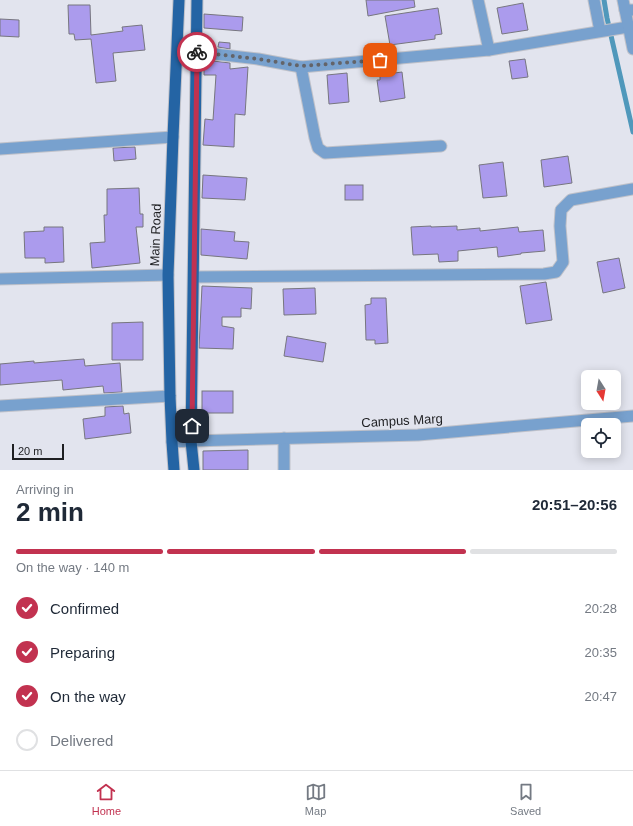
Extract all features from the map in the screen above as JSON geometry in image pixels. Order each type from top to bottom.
[{"type":"main road","name":"Main Road","points":[[174,470],[170,396],[168,275],[172,137],[179,0]]},
{"type":"main road","points":[[194,470],[191,441],[197,0]]},
{"type":"street","points":[[478,0],[489,50]]},
{"type":"street","points":[[594,0],[603,31]]},
{"type":"street","points":[[627,7],[624,27],[633,49]]},
{"type":"street","points":[[197,52],[258,59],[301,66],[489,50],[624,27]]},
{"type":"street","points":[[301,66],[315,138],[318,148],[325,153],[441,146]]},
{"type":"street","points":[[0,149],[172,137]]},
{"type":"street","points":[[194,277],[544,274],[556,272],[563,262],[560,226],[561,210],[571,200],[633,189]]},
{"type":"street","points":[[0,279],[168,275]]},
{"type":"street","points":[[0,406],[170,396]]},
{"type":"street","name":"Campus Marg","points":[[172,442],[418,435],[633,416]]},
{"type":"street","points":[[284,438],[284,470]]},
{"type":"building","points":[[366,0],[414,0],[415,7],[368,16]]},
{"type":"building","points":[[523,3],[528,30],[502,34],[497,8]]},
{"type":"building","points":[[68,5],[90,5],[91,35],[123,31],[122,27],[142,25],[145,50],[113,53],[116,81],[96,83],[91,39],[75,40],[74,34],[69,34]]},
{"type":"building","points":[[438,8],[442,34],[435,35],[435,39],[390,45],[385,16]]},
{"type":"building","points":[[204,14],[243,17],[242,31],[204,28]]},
{"type":"building","points":[[0,19],[19,20],[19,37],[0,36]]},
{"type":"building","points":[[219,42],[230,43],[230,49],[218,47]]},
{"type":"building","points":[[525,59],[528,77],[512,79],[509,61]]},
{"type":"building","points":[[204,60],[230,63],[230,69],[248,67],[245,115],[235,114],[234,147],[203,145],[205,119],[213,120],[216,75],[204,75]]},
{"type":"building","points":[[402,72],[405,98],[380,102],[377,80],[380,80],[380,75]]},
{"type":"building","points":[[347,73],[349,102],[329,104],[327,75]]},
{"type":"building","points":[[135,147],[136,159],[114,161],[113,148]]},
{"type":"building","points":[[568,156],[572,183],[544,187],[541,160]]},
{"type":"building","points":[[503,162],[507,196],[483,198],[479,165]]},
{"type":"building","points":[[203,175],[247,178],[245,200],[202,198]]},
{"type":"building","points":[[345,185],[363,185],[363,200],[345,200]]},
{"type":"building","points":[[139,188],[140,214],[143,214],[143,227],[136,227],[140,263],[92,268],[90,243],[105,242],[104,215],[107,215],[107,189]]},
{"type":"building","points":[[457,226],[457,230],[480,228],[480,231],[518,227],[519,232],[543,230],[545,251],[498,257],[497,247],[458,251],[458,261],[439,262],[438,254],[413,255],[411,227]]},
{"type":"building","points":[[44,227],[63,227],[64,262],[45,263],[45,258],[25,258],[24,232],[44,231]]},
{"type":"building","points":[[201,229],[235,232],[234,241],[249,242],[247,259],[201,255]]},
{"type":"building","points":[[619,258],[625,288],[603,293],[597,262]]},
{"type":"building","points":[[546,282],[552,320],[526,324],[520,286]]},
{"type":"building","points":[[202,286],[252,288],[251,309],[241,308],[241,317],[222,317],[222,326],[234,328],[233,349],[199,348]]},
{"type":"building","points":[[315,288],[316,314],[284,315],[283,289]]},
{"type":"building","points":[[371,298],[386,298],[388,343],[375,344],[375,340],[366,340],[365,305],[371,304]]},
{"type":"building","points":[[143,322],[143,360],[112,360],[112,323]]},
{"type":"building","points":[[287,336],[326,343],[323,362],[284,356]]},
{"type":"building","points":[[84,359],[85,366],[120,363],[122,392],[104,393],[103,386],[63,390],[62,380],[0,385],[0,364]]},
{"type":"building","points":[[202,391],[233,391],[233,413],[202,413]]},
{"type":"building","points":[[123,406],[124,414],[129,413],[131,433],[85,439],[83,419],[105,416],[105,407]]},
{"type":"building","points":[[248,450],[248,470],[203,470],[203,451]]},
{"type":"waterway","points":[[604,0],[633,132]]},
{"type":"way so far","points":[[197,52],[258,59],[301,66],[380,60]]},
{"type":"route","points":[[192,426],[197,52]]}]
